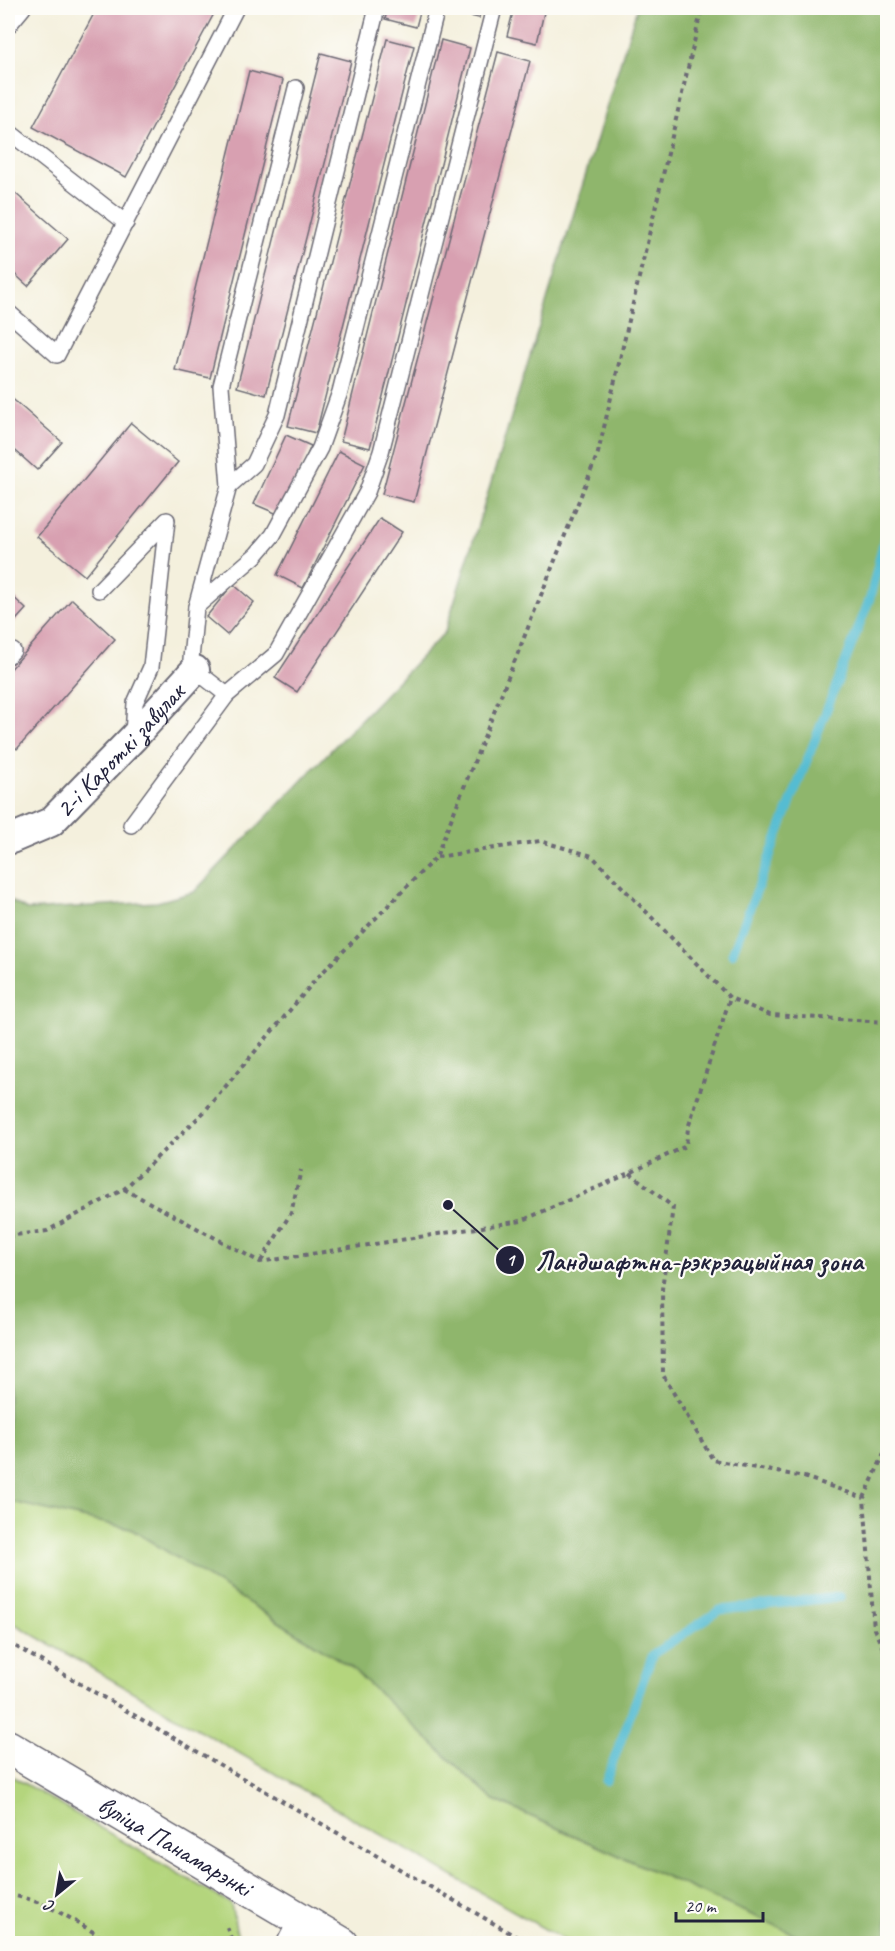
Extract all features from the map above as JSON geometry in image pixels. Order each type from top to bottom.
[{"type":"main road","name":"вуліца Панамарэнкі","points":[[8,1747],[299,1933],[342,1944]]},
{"type":"street","name":"2-і Кароткі завулак","points":[[8,838],[11,839],[51,822],[195,670]]},
{"type":"lane","points":[[8,26],[23,8]]},
{"type":"lane","points":[[8,312],[57,355],[236,8]]},
{"type":"lane","points":[[229,486],[254,464],[277,415],[377,8]]},
{"type":"lane","points":[[196,607],[256,555],[273,535],[320,448],[340,392],[437,8]]},
{"type":"lane","points":[[131,825],[228,695],[276,654],[367,492],[384,440],[494,8]]},
{"type":"lane","points":[[228,695],[195,670],[191,659],[196,607],[229,486],[221,386],[296,88]]},
{"type":"lane","points":[[8,131],[126,223]]},
{"type":"lane","points":[[99,590],[167,520],[151,667],[135,703],[133,738]]},
{"type":"path","points":[[8,1236],[47,1231],[124,1189],[204,1112],[317,978],[436,857],[598,453],[702,8]]},
{"type":"path","points":[[436,857],[540,841],[592,855],[730,998],[770,1015],[888,1022]]},
{"type":"path","points":[[124,1189],[260,1262],[521,1221],[686,1146],[688,1128],[730,998]]},
{"type":"path","points":[[260,1262],[291,1213],[301,1170]]},
{"type":"path","points":[[630,1173],[673,1206],[662,1289],[663,1375],[713,1460],[804,1477],[864,1498]]},
{"type":"path","points":[[888,1445],[864,1498],[874,1629],[888,1659]]},
{"type":"path","points":[[8,1642],[529,1944]]},
{"type":"path","points":[[8,1895],[41,1903],[113,1944]]},
{"type":"path","points":[[227,1927],[233,1944]]},
{"type":"green space","points":[[637,8],[887,8],[887,1943],[815,1943],[492,1799],[351,1667],[131,1529],[8,1501],[8,899],[27,910],[157,902],[194,892],[445,632]]},
{"type":"green space","points":[[8,1501],[131,1529],[351,1667],[492,1799],[815,1943],[569,1943],[8,1620]]},
{"type":"green space","points":[[8,1774],[231,1904],[239,1943],[8,1943]]},
{"type":"building","points":[[97,8],[217,8],[126,177],[33,127]]},
{"type":"building","points":[[388,8],[421,8],[416,27],[385,19]]},
{"type":"building","points":[[450,8],[481,8],[479,18],[449,11]]},
{"type":"building","points":[[514,8],[545,8],[537,43],[507,36]]},
{"type":"building","points":[[387,39],[414,46],[316,433],[288,426]]},
{"type":"building","points":[[441,40],[470,48],[370,448],[341,441]]},
{"type":"building","points":[[498,52],[530,61],[414,502],[382,494]]},
{"type":"building","points":[[321,53],[351,61],[266,395],[237,387]]},
{"type":"building","points":[[249,71],[283,80],[210,378],[175,370]]},
{"type":"building","points":[[8,187],[68,239],[28,286],[8,268]]},
{"type":"building","points":[[8,395],[62,442],[37,470],[8,444]]},
{"type":"building","points":[[131,423],[178,462],[85,576],[37,537]]},
{"type":"building","points":[[286,435],[311,446],[280,515],[254,504]]},
{"type":"building","points":[[339,451],[365,464],[303,588],[277,575]]},
{"type":"building","points":[[380,518],[402,532],[297,692],[275,678]]},
{"type":"building","points":[[233,584],[254,602],[227,635],[206,617]]},
{"type":"building","points":[[8,592],[26,609],[8,629]]},
{"type":"building","points":[[72,599],[115,639],[17,749],[8,740],[8,672]]},
{"type":"waterway","points":[[732,954],[870,598],[888,522]]},
{"type":"waterway","points":[[606,1781],[653,1654],[720,1610],[840,1597]]},
{"type":"place","name":"Ландшафтна-рэкрэацыйная зона","points":[[448,1205]]}]
